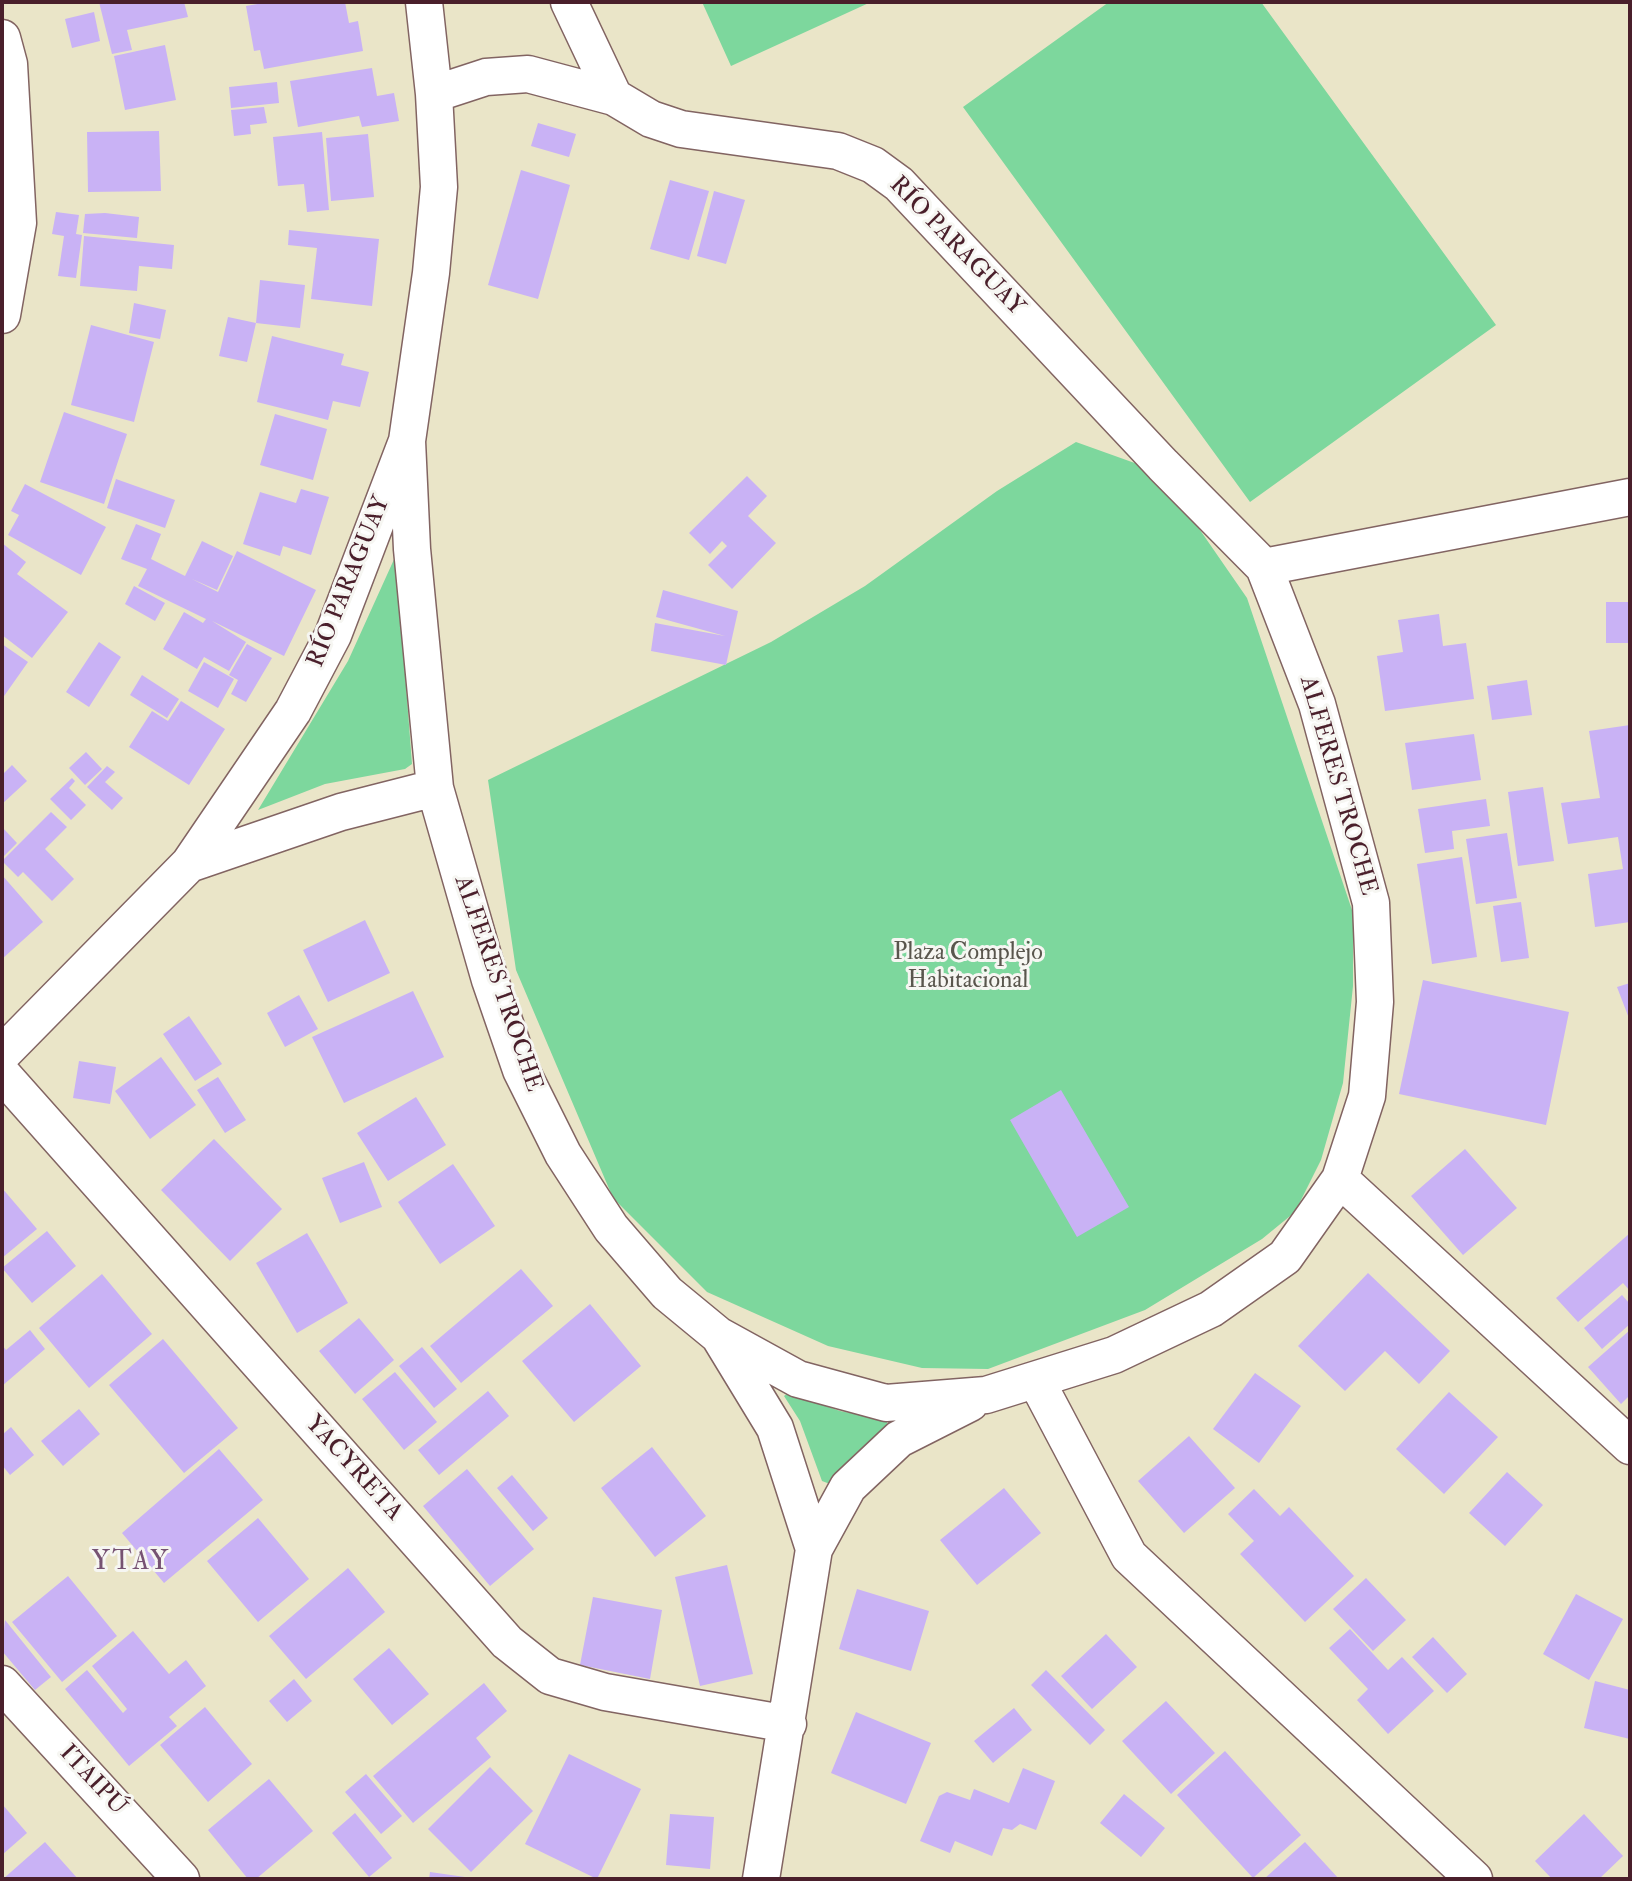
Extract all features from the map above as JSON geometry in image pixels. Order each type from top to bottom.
[{"type":"street","name":"RÍO PARAGUAY","points":[[2,1054],[189,864],[293,711],[333,635],[407,441],[431,273],[439,187],[434,94],[424,2]]},
{"type":"street","points":[[569,2],[614,97]]},
{"type":"street","points":[[2,38],[9,64],[18,223],[2,315]]},
{"type":"street","name":"RÍO PARAGUAY","points":[[434,94],[486,77],[528,74],[614,97],[651,119],[681,129],[838,151],[873,165],[899,184],[1264,567]]},
{"type":"street","name":"ALFERES TROCHE","points":[[407,441],[412,549],[435,788],[521,1070],[563,1154],[611,1228],[667,1293],[718,1335],[798,1379],[886,1403],[986,1395],[1114,1355],[1211,1309],[1285,1257],[1340,1179],[1367,1096],[1375,1002],[1371,903],[1317,704],[1264,567]]},
{"type":"street","points":[[1264,567],[1630,497]]},
{"type":"street","points":[[189,864],[341,812],[435,788]]},
{"type":"street","name":"YACYRETA","points":[[2,1074],[507,1642],[550,1676],[605,1692],[788,1724]]},
{"type":"street","points":[[1340,1179],[1630,1446]]},
{"type":"street","points":[[718,1335],[775,1428],[814,1549]]},
{"type":"street","points":[[1036,1380],[1129,1556],[1474,1879]]},
{"type":"street","points":[[761,1879],[814,1549],[848,1487],[899,1439],[986,1395]]},
{"type":"street","name":"ITAIPÚ","points":[[2,1684],[181,1879]]},
{"type":"green space","points":[[702,2],[871,2],[731,66]]},
{"type":"green space","points":[[1109,2],[1261,2],[1496,325],[1250,502],[963,107]]},
{"type":"green space","name":"Plaza Complejo Habitacional","points":[[1076,442],[1143,466],[1191,517],[1247,598],[1353,913],[1353,986],[1343,1083],[1321,1160],[1295,1212],[1262,1239],[1145,1310],[988,1369],[922,1368],[828,1346],[707,1292],[613,1198],[516,970],[488,780],[771,642],[865,586],[997,491]]},
{"type":"green space","points":[[396,555],[412,764],[405,769],[325,784],[258,810],[348,661]]},
{"type":"green space","points":[[788,1393],[840,1411],[886,1420],[888,1425],[855,1454],[830,1484],[822,1481],[800,1421],[784,1396]]},
{"type":"building","points":[[99,2],[184,2],[188,17],[127,30],[132,50],[112,54]]},
{"type":"building","points":[[269,2],[345,2],[349,23],[358,21],[363,51],[264,69],[260,50],[254,51],[246,6]]},
{"type":"building","points":[[94,12],[100,41],[72,48],[65,19]]},
{"type":"building","points":[[165,45],[176,100],[125,110],[114,56]]},
{"type":"building","points":[[372,68],[377,96],[394,93],[399,121],[362,127],[359,116],[298,127],[290,81]]},
{"type":"building","points":[[277,82],[279,103],[231,108],[229,87]]},
{"type":"building","points":[[264,107],[267,123],[250,125],[251,134],[234,136],[231,110]]},
{"type":"building","points":[[538,123],[576,134],[569,157],[531,146]]},
{"type":"building","points":[[159,131],[161,191],[88,192],[87,132]]},
{"type":"building","points":[[322,132],[329,210],[307,212],[304,184],[278,186],[273,137]]},
{"type":"building","points":[[368,134],[374,197],[331,201],[326,138]]},
{"type":"building","points":[[521,170],[570,185],[538,299],[488,285]]},
{"type":"building","points":[[670,180],[709,191],[689,260],[650,249]]},
{"type":"building","points":[[714,191],[745,200],[726,264],[697,256]]},
{"type":"building","points":[[56,212],[79,215],[76,234],[82,235],[76,278],[58,276],[64,236],[52,234]]},
{"type":"building","points":[[85,214],[139,217],[137,238],[83,233]]},
{"type":"building","points":[[289,230],[379,239],[372,306],[311,299],[317,248],[288,245]]},
{"type":"building","points":[[84,236],[174,245],[172,269],[139,266],[137,291],[80,286]]},
{"type":"building","points":[[260,280],[305,285],[300,328],[256,323]]},
{"type":"building","points":[[134,303],[166,310],[160,339],[129,333]]},
{"type":"building","points":[[228,317],[256,323],[247,362],[219,356]]},
{"type":"building","points":[[91,325],[154,342],[134,422],[71,405]]},
{"type":"building","points":[[272,336],[344,354],[341,365],[369,372],[360,407],[333,401],[328,420],[257,402]]},
{"type":"building","points":[[64,412],[127,434],[104,504],[40,482]]},
{"type":"building","points":[[275,414],[327,429],[313,480],[260,465]]},
{"type":"building","points":[[747,476],[767,496],[748,516],[776,543],[732,589],[708,565],[727,546],[722,541],[710,554],[689,533]]},
{"type":"building","points":[[116,479],[175,500],[165,528],[107,508]]},
{"type":"building","points":[[25,484],[106,527],[81,575],[8,535],[19,515],[11,511]]},
{"type":"building","points":[[301,489],[329,497],[311,555],[283,546],[280,556],[243,544],[260,492],[296,503]]},
{"type":"building","points":[[136,524],[161,534],[151,559],[185,576],[202,541],[233,556],[217,590],[192,579],[218,592],[237,551],[316,590],[284,656],[212,621],[246,642],[229,671],[204,657],[197,669],[163,649],[184,612],[203,623],[206,619],[138,586],[147,569],[121,559]]},
{"type":"building","points":[[2,543],[26,562],[17,574],[68,612],[32,658],[2,635]]},
{"type":"building","points":[[134,586],[165,603],[155,621],[125,604]]},
{"type":"building","points":[[663,590],[738,611],[726,665],[651,651],[655,623],[725,636],[656,617]]},
{"type":"building","points":[[1606,602],[1630,602],[1630,643],[1606,643]]},
{"type":"building","points":[[1439,614],[1443,646],[1466,643],[1474,699],[1385,711],[1377,656],[1403,652],[1398,620]]},
{"type":"building","points":[[99,642],[121,657],[89,707],[66,692]]},
{"type":"building","points":[[2,644],[28,662],[2,699]]},
{"type":"building","points":[[247,644],[272,658],[246,702],[231,694],[238,680],[229,675]]},
{"type":"building","points":[[204,662],[234,679],[218,708],[188,691]]},
{"type":"building","points":[[142,675],[179,699],[167,718],[130,695]]},
{"type":"building","points":[[1527,680],[1532,715],[1492,720],[1487,686]]},
{"type":"building","points":[[181,701],[225,729],[189,785],[129,747],[152,711],[168,721]]},
{"type":"building","points":[[1630,725],[1630,922],[1595,927],[1588,874],[1623,869],[1618,837],[1568,844],[1561,803],[1600,798],[1589,731]]},
{"type":"building","points":[[1474,734],[1481,780],[1412,790],[1405,743]]},
{"type":"building","points":[[86,752],[102,769],[85,785],[69,768]]},
{"type":"building","points":[[12,765],[27,781],[2,804],[2,775]]},
{"type":"building","points":[[107,766],[115,772],[105,782],[123,798],[112,810],[87,787]]},
{"type":"building","points":[[72,778],[75,781],[69,788],[86,805],[71,820],[50,799]]},
{"type":"building","points":[[1543,787],[1554,861],[1518,866],[1508,792]]},
{"type":"building","points":[[1486,799],[1490,826],[1452,831],[1454,849],[1425,853],[1418,809]]},
{"type":"building","points":[[51,812],[67,827],[45,849],[74,879],[52,901],[23,872],[18,877],[2,861]]},
{"type":"building","points":[[2,827],[17,843],[2,858]]},
{"type":"building","points":[[1507,833],[1517,898],[1476,904],[1466,839]]},
{"type":"building","points":[[1462,857],[1477,957],[1432,964],[1417,864]]},
{"type":"building","points":[[2,875],[43,922],[2,959]]},
{"type":"building","points":[[1521,902],[1529,958],[1501,962],[1493,906]]},
{"type":"building","points":[[365,920],[390,973],[328,1002],[303,950]]},
{"type":"building","points":[[1423,980],[1569,1012],[1546,1125],[1399,1094]]},
{"type":"building","points":[[1630,983],[1630,1021],[1617,987]]},
{"type":"building","points":[[413,991],[444,1057],[344,1103],[312,1037]]},
{"type":"building","points":[[299,995],[318,1029],[285,1047],[267,1013]]},
{"type":"building","points":[[189,1016],[222,1064],[195,1081],[163,1034]]},
{"type":"building","points":[[161,1057],[196,1105],[150,1139],[115,1091]]},
{"type":"building","points":[[79,1061],[116,1067],[110,1104],[73,1098]]},
{"type":"building","points":[[218,1077],[246,1120],[225,1133],[197,1090]]},
{"type":"building","points":[[1061,1090],[1129,1207],[1077,1237],[1010,1120]]},
{"type":"building","points":[[416,1097],[446,1145],[388,1181],[357,1133]]},
{"type":"building","points":[[214,1139],[282,1209],[230,1261],[161,1190]]},
{"type":"building","points":[[1465,1149],[1517,1208],[1463,1255],[1411,1196]]},
{"type":"building","points":[[364,1162],[382,1207],[340,1223],[322,1178]]},
{"type":"building","points":[[453,1164],[495,1226],[440,1264],[398,1202]]},
{"type":"building","points":[[2,1188],[37,1229],[2,1258]]},
{"type":"building","points":[[47,1231],[76,1266],[32,1303],[2,1268]]},
{"type":"building","points":[[307,1233],[348,1303],[297,1333],[256,1263]]},
{"type":"building","points":[[1630,1233],[1630,1291],[1623,1283],[1578,1322],[1556,1298]]},
{"type":"building","points":[[521,1269],[553,1306],[461,1383],[430,1346]]},
{"type":"building","points":[[1368,1273],[1450,1351],[1419,1384],[1385,1351],[1345,1391],[1298,1346]]},
{"type":"building","points":[[102,1274],[152,1334],[89,1388],[39,1328]]},
{"type":"building","points":[[1622,1295],[1630,1304],[1630,1324],[1602,1349],[1584,1328]]},
{"type":"building","points":[[590,1304],[641,1366],[574,1422],[522,1361]]},
{"type":"building","points":[[359,1318],[394,1360],[355,1394],[319,1351]]},
{"type":"building","points":[[30,1330],[45,1349],[2,1386],[2,1345],[6,1350]]},
{"type":"building","points":[[1630,1330],[1630,1395],[1621,1404],[1588,1367]]},
{"type":"building","points":[[163,1339],[238,1428],[184,1473],[109,1385]]},
{"type":"building","points":[[422,1347],[457,1389],[434,1408],[399,1366]]},
{"type":"building","points":[[395,1372],[437,1422],[404,1450],[362,1399]]},
{"type":"building","points":[[1255,1373],[1301,1406],[1259,1463],[1213,1429]]},
{"type":"building","points":[[488,1391],[509,1416],[439,1475],[418,1450]]},
{"type":"building","points":[[1449,1392],[1498,1437],[1444,1494],[1396,1449]]},
{"type":"building","points":[[79,1409],[100,1434],[63,1466],[41,1441]]},
{"type":"building","points":[[11,1427],[34,1455],[10,1475],[2,1465],[2,1435]]},
{"type":"building","points":[[1189,1436],[1235,1488],[1184,1533],[1138,1481]]},
{"type":"building","points":[[652,1447],[706,1516],[655,1557],[601,1488]]},
{"type":"building","points":[[219,1449],[263,1500],[164,1583],[122,1533]]},
{"type":"building","points":[[467,1469],[534,1549],[490,1586],[423,1506]]},
{"type":"building","points":[[1507,1472],[1543,1505],[1505,1546],[1469,1513]]},
{"type":"building","points":[[512,1475],[548,1518],[533,1531],[497,1488]]},
{"type":"building","points":[[1004,1488],[1041,1533],[977,1585],[940,1540]]},
{"type":"building","points":[[1254,1489],[1280,1516],[1289,1507],[1354,1576],[1305,1622],[1240,1554],[1254,1541],[1228,1514]]},
{"type":"building","points":[[258,1518],[309,1579],[258,1622],[207,1561]]},
{"type":"building","points":[[727,1565],[753,1674],[700,1686],[675,1577]]},
{"type":"building","points":[[348,1568],[385,1612],[306,1679],[269,1636]]},
{"type":"building","points":[[68,1576],[117,1636],[62,1682],[12,1622]]},
{"type":"building","points":[[1366,1578],[1406,1620],[1373,1651],[1333,1609]]},
{"type":"building","points":[[857,1589],[929,1611],[911,1671],[839,1649]]},
{"type":"building","points":[[1576,1594],[1623,1619],[1589,1680],[1543,1654]]},
{"type":"building","points":[[593,1597],[662,1610],[650,1679],[580,1665]]},
{"type":"building","points":[[5,1620],[51,1677],[35,1690],[2,1651]]},
{"type":"building","points":[[1350,1629],[1388,1670],[1402,1657],[1434,1691],[1388,1734],[1357,1700],[1368,1689],[1329,1648]]},
{"type":"building","points":[[133,1631],[169,1674],[186,1660],[206,1686],[169,1717],[177,1726],[129,1766],[65,1689],[87,1670],[123,1713],[127,1709],[92,1666]]},
{"type":"building","points":[[1106,1634],[1137,1667],[1092,1709],[1061,1676]]},
{"type":"building","points":[[1433,1637],[1467,1674],[1447,1693],[1412,1657]]},
{"type":"building","points":[[389,1648],[429,1694],[392,1725],[353,1679]]},
{"type":"building","points":[[1046,1670],[1105,1730],[1090,1745],[1031,1685]]},
{"type":"building","points":[[294,1679],[312,1701],[287,1722],[269,1701]]},
{"type":"building","points":[[1595,1681],[1630,1690],[1630,1739],[1584,1728]]},
{"type":"building","points":[[484,1683],[507,1711],[476,1738],[491,1757],[413,1823],[373,1776]]},
{"type":"building","points":[[1166,1701],[1215,1753],[1171,1794],[1122,1741]]},
{"type":"building","points":[[205,1707],[252,1764],[208,1802],[160,1745]]},
{"type":"building","points":[[1014,1708],[1032,1730],[993,1763],[974,1741]]},
{"type":"building","points":[[856,1712],[931,1743],[906,1804],[831,1773]]},
{"type":"building","points":[[1225,1751],[1301,1835],[1253,1878],[1177,1795]]},
{"type":"building","points":[[569,1754],[641,1789],[597,1879],[525,1844]]},
{"type":"building","points":[[490,1767],[533,1811],[471,1872],[428,1829]]},
{"type":"building","points":[[1023,1768],[1055,1781],[1036,1830],[1020,1824],[1012,1830],[1003,1828],[992,1856],[955,1841],[950,1853],[920,1841],[939,1796],[947,1792],[970,1800],[974,1789],[1009,1803]]},
{"type":"building","points":[[366,1774],[402,1816],[381,1834],[345,1792]]},
{"type":"building","points":[[269,1779],[313,1831],[256,1879],[248,1879],[208,1830]]},
{"type":"building","points":[[1124,1794],[1165,1828],[1141,1857],[1100,1823]]},
{"type":"building","points":[[2,1804],[27,1833],[2,1855]]},
{"type":"building","points":[[355,1813],[392,1858],[369,1877],[332,1833]]},
{"type":"building","points":[[670,1814],[714,1817],[710,1869],[666,1865]]},
{"type":"building","points":[[1584,1814],[1623,1856],[1599,1879],[1552,1879],[1535,1861]]},
{"type":"building","points":[[45,1842],[78,1879],[3,1879]]},
{"type":"building","points":[[1305,1842],[1339,1879],[1264,1879]]},
{"type":"building","points":[[430,1872],[465,1877],[465,1879],[429,1879]]},
{"type":"district","name":"YTAY","points":[[131,1563]]}]
